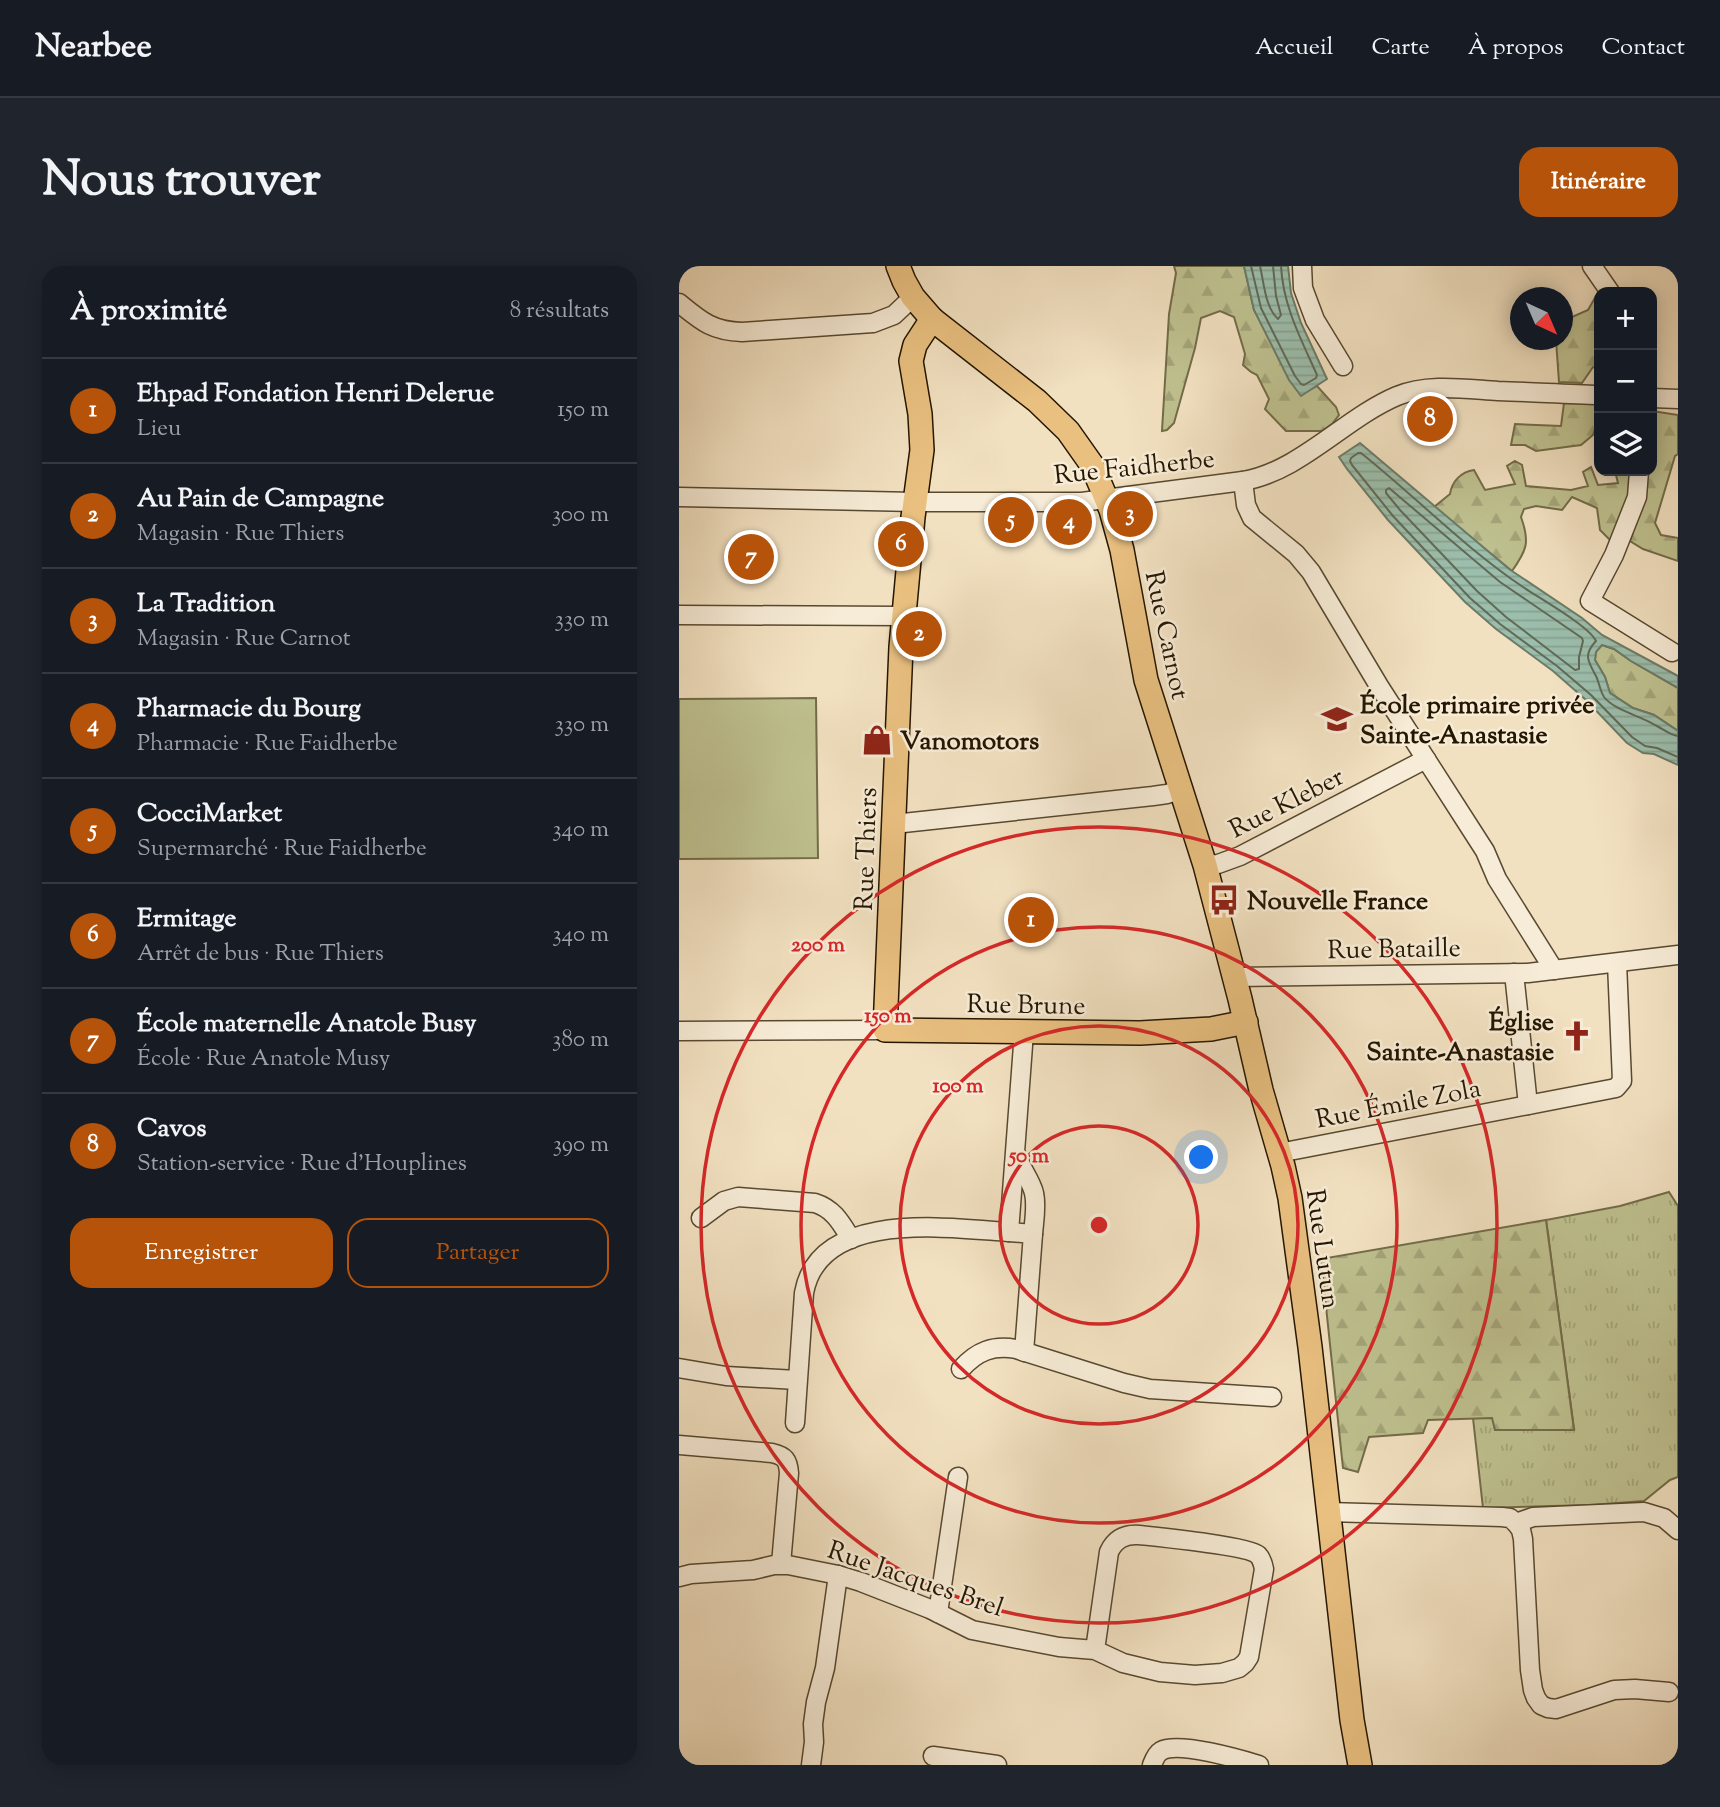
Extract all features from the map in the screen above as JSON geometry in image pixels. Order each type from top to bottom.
[{"type":"main road","name":"Rue Carnot","points":[[899,271],[913,297],[932,319],[1057,419],[1087,457],[1108,499],[1122,550],[1146,680],[1205,865],[1237,988]]},
{"type":"main road","name":"Rue Thiers","points":[[885,1030],[901,647],[922,457],[920,411],[911,361],[915,345],[932,319]]},
{"type":"main road","name":"Rue Lutun","points":[[1237,988],[1290,1198],[1296,1235],[1320,1427],[1355,1764]]},
{"type":"main road","name":"Rue Brune","points":[[885,1030],[1166,1032],[1211,1029],[1246,1022]]},
{"type":"street","points":[[1302,266],[1303,288],[1315,320],[1343,366]]},
{"type":"street","points":[[1593,266],[1607,287]]},
{"type":"street","points":[[679,303],[712,327],[742,332],[873,324],[894,315],[913,297]]},
{"type":"street","name":"Rue Faidherbe","points":[[679,497],[1082,502],[1258,479],[1276,472],[1394,398],[1417,390],[1458,389],[1594,396]]},
{"type":"street","points":[[1639,476],[1637,497],[1614,555],[1590,601],[1672,652]]},
{"type":"street","points":[[1243,481],[1248,512],[1296,554],[1311,572],[1379,687],[1485,851],[1497,879],[1554,970]]},
{"type":"street","points":[[679,615],[904,616]]},
{"type":"street","name":"Rue Kleber","points":[[1205,865],[1223,862],[1246,853],[1426,759]]},
{"type":"street","points":[[894,824],[1160,796],[1182,789]]},
{"type":"street","name":"Rue Bataille","points":[[1237,988],[1514,973],[1678,955]]},
{"type":"street","name":"Rue Émile Zola","points":[[1279,1153],[1616,1088],[1622,1081],[1617,963]]},
{"type":"street","points":[[1514,973],[1528,1105]]},
{"type":"street","name":"Rue Brune","points":[[679,1031],[885,1030]]},
{"type":"street","points":[[1009,1232],[1024,1032]]},
{"type":"street","points":[[1016,1145],[1020,1167],[1035,1196],[1024,1352]]},
{"type":"street","points":[[701,1218],[724,1201],[738,1197],[815,1203],[831,1210],[851,1239]]},
{"type":"street","points":[[795,1423],[803,1302],[807,1281],[814,1267],[836,1246],[869,1233],[914,1227],[1033,1234]]},
{"type":"street","points":[[961,1368],[978,1354],[991,1348],[1003,1347],[1150,1389],[1272,1397]]},
{"type":"street","points":[[679,1368],[726,1376],[797,1380]]},
{"type":"street","points":[[679,1445],[772,1453],[786,1458],[789,1473],[782,1564]]},
{"type":"street","points":[[938,1613],[958,1476]]},
{"type":"street","points":[[1328,1512],[1510,1518],[1521,1530],[1523,1539],[1529,1670],[1536,1698],[1541,1705],[1556,1709],[1614,1690],[1669,1692]]},
{"type":"street","points":[[1516,1523],[1533,1517],[1644,1512],[1664,1518],[1678,1530]]},
{"type":"street","name":"Rue Jacques Brel","points":[[679,1577],[753,1570],[782,1564],[861,1582],[980,1632],[1059,1647],[1095,1650],[1123,1663],[1160,1672],[1212,1675],[1239,1668],[1252,1650],[1264,1569],[1262,1561],[1251,1550],[1131,1534],[1118,1539],[1109,1552],[1095,1650]]},
{"type":"street","points":[[811,1765],[815,1713],[825,1668],[838,1575]]},
{"type":"street","points":[[1152,1765],[1157,1754],[1171,1748],[1203,1751],[1259,1765]]},
{"type":"street","points":[[933,1756],[997,1765]]},
{"type":"green space","points":[[1174,266],[1244,266],[1254,310],[1301,395],[1317,386],[1336,407],[1339,415],[1332,424],[1322,431],[1286,431],[1265,409],[1269,399],[1257,375],[1243,365],[1245,354],[1234,317],[1220,311],[1201,318],[1174,423],[1162,431],[1169,314],[1176,273]]},
{"type":"green space","points":[[1594,300],[1594,367],[1582,383],[1559,382],[1557,350],[1573,350],[1573,317],[1588,310]]},
{"type":"green space","points":[[1564,403],[1594,404],[1594,432],[1581,445],[1536,451],[1525,445],[1511,445],[1515,424],[1561,426]]},
{"type":"green space","points":[[1657,412],[1678,415],[1678,454],[1675,456],[1655,523],[1661,535],[1678,538],[1678,561],[1643,549],[1630,541],[1646,492],[1647,476],[1657,476]]},
{"type":"green space","points":[[1515,461],[1522,465],[1526,486],[1571,490],[1588,486],[1583,472],[1591,467],[1598,485],[1618,483],[1616,476],[1632,476],[1630,496],[1611,541],[1600,530],[1597,508],[1572,497],[1562,510],[1536,506],[1524,509],[1521,517],[1526,540],[1521,557],[1512,571],[1434,507],[1450,494],[1458,478],[1469,471],[1474,470],[1485,490],[1515,484],[1507,466]]},
{"type":"green space","points":[[1602,645],[1614,649],[1678,688],[1678,731],[1654,715],[1633,708],[1610,693],[1595,660],[1596,651]]},
{"type":"green space","points":[[816,698],[818,858],[679,859],[679,699]]},
{"type":"green space","points":[[1669,1192],[1678,1206],[1678,1477],[1670,1480],[1644,1501],[1483,1508],[1473,1418],[1493,1418],[1495,1430],[1574,1429],[1546,1220],[1620,1206]]},
{"type":"green space","points":[[1546,1220],[1574,1430],[1495,1430],[1492,1418],[1428,1420],[1423,1433],[1369,1437],[1358,1472],[1343,1468],[1321,1259]]},
{"type":"water","points":[[1244,266],[1288,266],[1291,293],[1301,323],[1327,379],[1301,396],[1289,380],[1254,310]]},
{"type":"water","points":[[1360,443],[1509,569],[1582,618],[1602,635],[1678,676],[1678,688],[1614,649],[1602,645],[1596,652],[1595,660],[1610,693],[1633,708],[1654,715],[1678,731],[1678,765],[1654,754],[1643,753],[1627,743],[1586,700],[1553,671],[1496,629],[1465,602],[1388,520],[1339,457]]},
{"type":"place","name":"Cavos","points":[[1430,419]]},
{"type":"place","name":"La Tradition","points":[[1130,514]]},
{"type":"place","name":"CocciMarket","points":[[1011,520]]},
{"type":"place","name":"Pharmacie du Bourg","points":[[1069,522]]},
{"type":"place","name":"Ermitage","points":[[901,544]]},
{"type":"place","name":"École maternelle Anatole Busy","points":[[751,557]]},
{"type":"place","name":"Au Pain de Campagne","points":[[919,634]]},
{"type":"place","name":"École primaire privée Sainte-Anastasie","points":[[1337,719]]},
{"type":"place","name":"Vanomotors","points":[[877,740]]},
{"type":"place","name":"Nouvelle France","points":[[1224,900]]},
{"type":"place","name":"Ehpad Fondation Henri Delerue","points":[[1031,920]]},
{"type":"place","name":"Église Sainte-Anastasie","points":[[1577,1036]]}]
